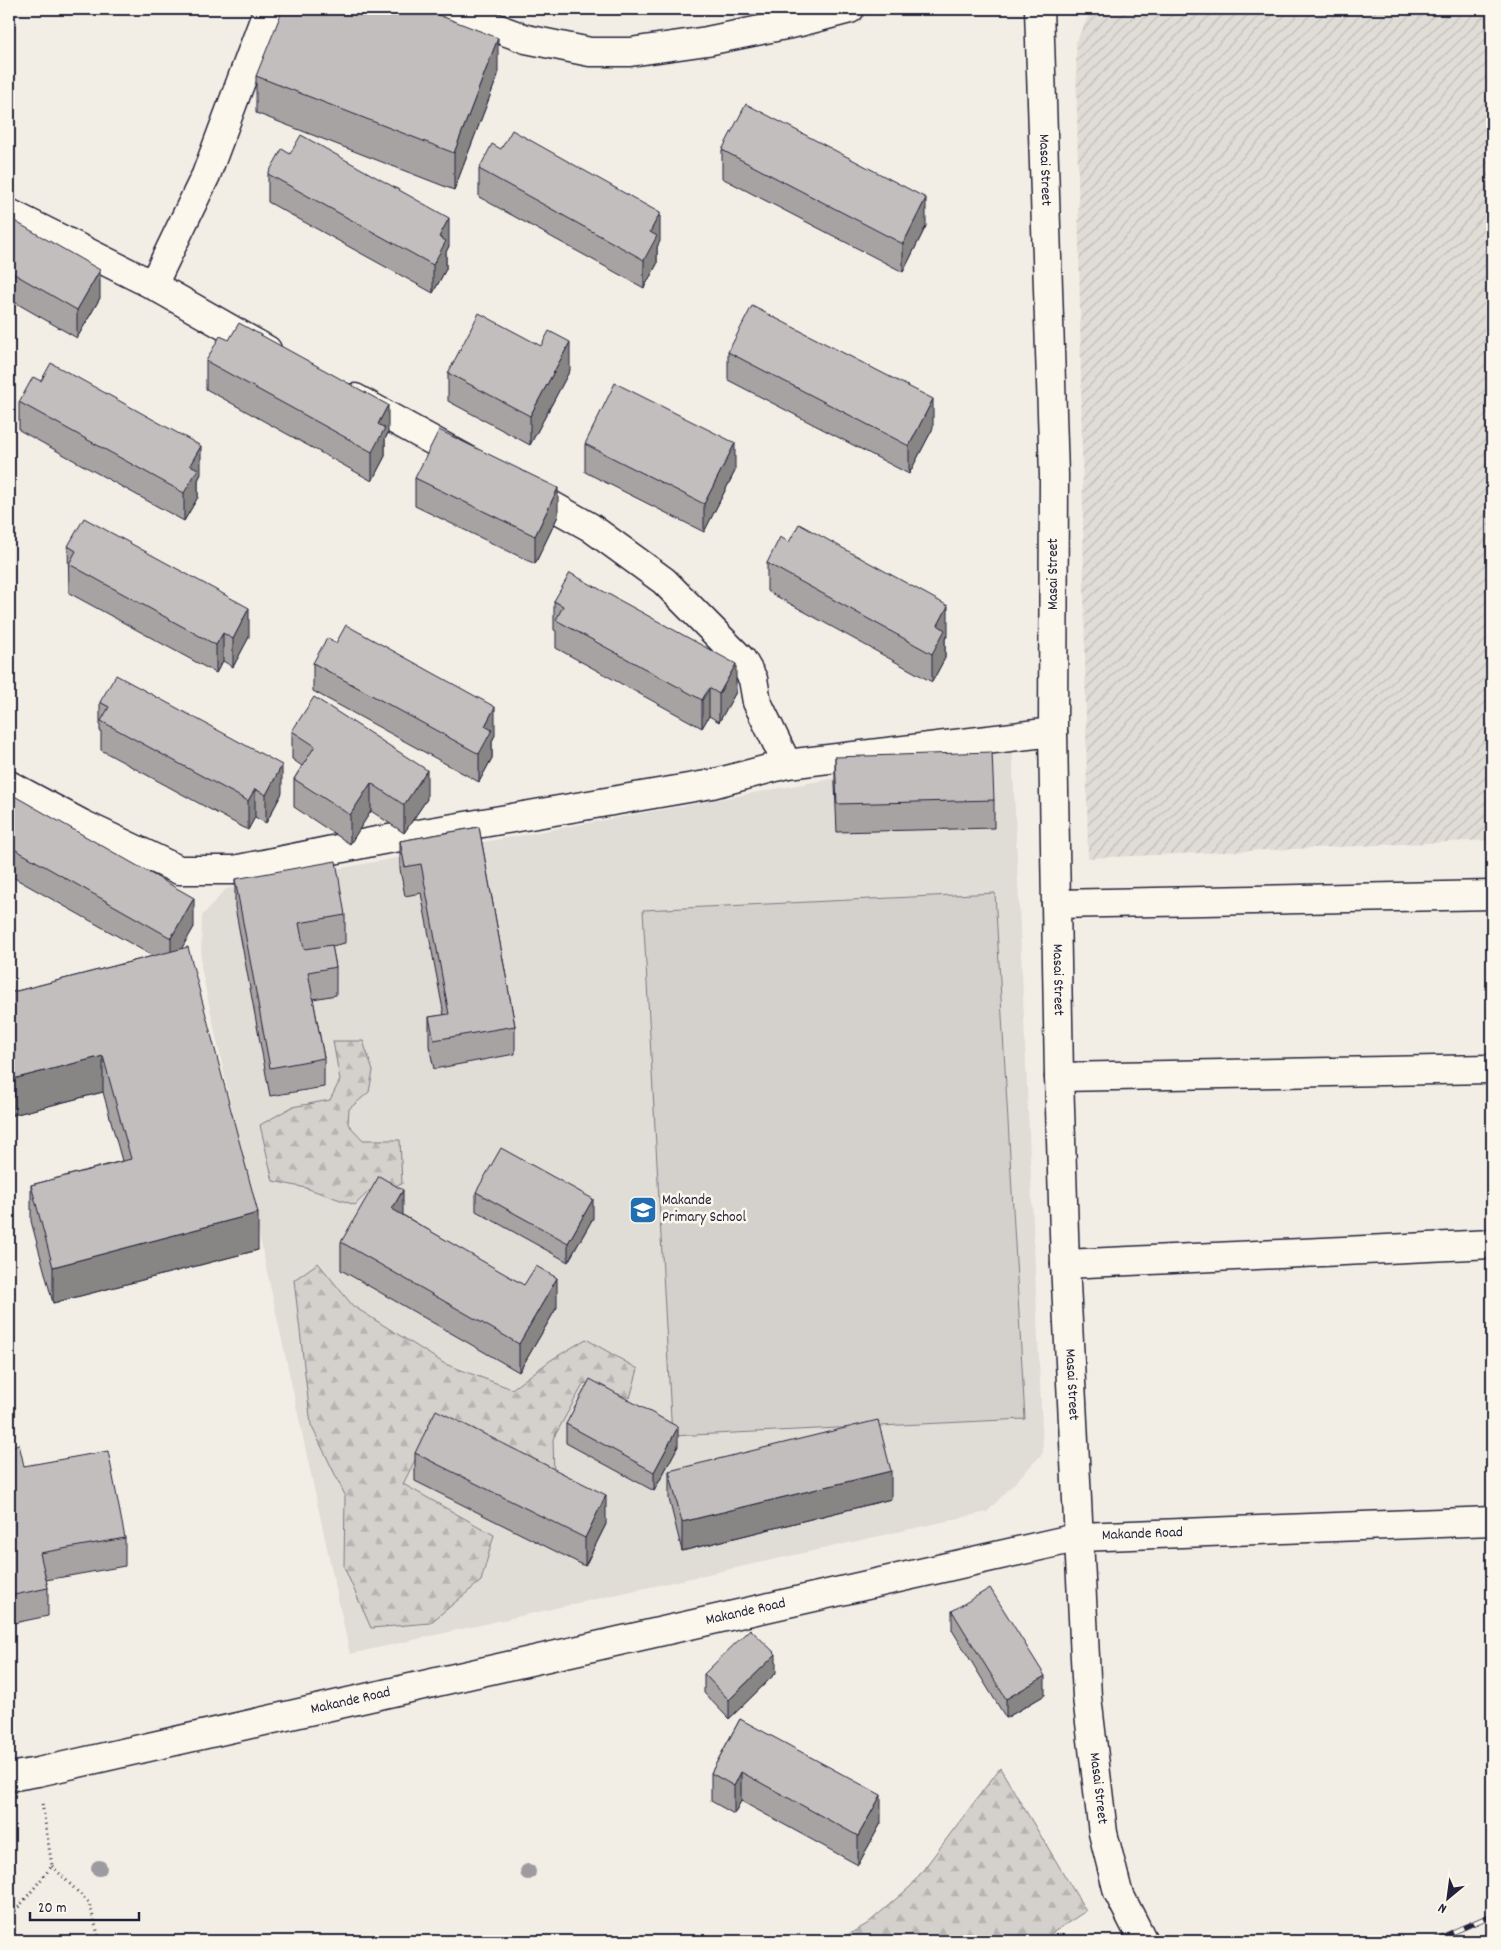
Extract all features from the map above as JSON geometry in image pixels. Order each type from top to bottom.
[{"type":"street","points":[[153,285],[206,175],[268,9]]},
{"type":"street","points":[[445,9],[526,39],[590,52],[630,52],[708,41],[800,22],[850,9]]},
{"type":"street","name":"Masai Street","points":[[1039,9],[1054,475],[1053,732],[1059,1077],[1087,1697],[1103,1833],[1118,1892],[1143,1941]]},
{"type":"street","points":[[9,214],[153,285],[286,360]]},
{"type":"street","points":[[336,388],[590,526],[664,581],[742,660],[753,678],[757,702],[787,764]]},
{"type":"street","points":[[9,785],[82,824],[179,870],[234,870],[377,841],[712,784],[787,764],[1053,732]]},
{"type":"street","points":[[1056,904],[1492,895]]},
{"type":"street","points":[[1059,1077],[1490,1069]]},
{"type":"street","points":[[1066,1264],[1492,1244]]},
{"type":"street","name":"Makande Road","points":[[9,1777],[1080,1536],[1492,1521]]},
{"type":"path","points":[[38,1772],[52,1866],[89,1903],[100,1941]]},
{"type":"path","points":[[9,1920],[52,1866]]},
{"type":"shaded area","points":[[1092,9],[1492,9],[1492,840],[1088,858],[1076,42]]},
{"type":"shaded area","name":"Makande Primary School","points":[[1012,746],[1043,1453],[987,1512],[350,1654],[201,967],[202,916],[226,889]]},
{"type":"green space","points":[[995,893],[1025,1419],[672,1436],[643,910]]},
{"type":"green space","points":[[333,1041],[363,1041],[373,1071],[369,1092],[349,1109],[348,1124],[363,1140],[400,1140],[402,1184],[369,1191],[355,1205],[306,1188],[273,1181],[260,1125],[292,1107],[330,1100],[340,1080]]},
{"type":"green space","points":[[318,1263],[353,1306],[445,1364],[512,1389],[551,1360],[586,1339],[638,1369],[630,1398],[584,1383],[553,1439],[554,1477],[432,1426],[403,1484],[494,1535],[481,1581],[430,1623],[371,1628],[344,1567],[345,1495],[311,1425],[294,1280]]},
{"type":"green space","points":[[1000,1768],[1086,1911],[1040,1941],[837,1941],[867,1924],[911,1886]]},
{"type":"building","points":[[283,9],[423,9],[498,38],[454,153],[256,76]]},
{"type":"building","points":[[746,104],[926,198],[903,244],[722,150]]},
{"type":"building","points":[[512,130],[660,213],[650,232],[657,236],[644,260],[479,169],[492,144],[501,149]]},
{"type":"building","points":[[301,135],[449,218],[439,237],[446,241],[433,265],[268,174],[282,149],[290,154]]},
{"type":"building","points":[[9,218],[100,270],[77,310],[9,271]]},
{"type":"building","points":[[752,306],[933,399],[909,446],[728,352]]},
{"type":"building","points":[[479,313],[541,346],[549,331],[570,342],[530,416],[448,373]]},
{"type":"building","points":[[239,323],[388,405],[378,424],[385,428],[372,452],[206,361],[220,336],[229,340]]},
{"type":"building","points":[[51,363],[201,446],[190,465],[198,469],[184,493],[19,402],[33,377],[41,381]]},
{"type":"building","points":[[615,383],[735,443],[704,504],[585,444]]},
{"type":"building","points":[[439,430],[558,488],[535,536],[415,478]]},
{"type":"building","points":[[84,518],[249,608],[233,639],[223,633],[216,645],[69,564],[76,551],[68,546]]},
{"type":"building","points":[[799,524],[948,606],[938,625],[945,630],[932,654],[767,563],[780,537],[789,542]]},
{"type":"building","points":[[570,573],[736,664],[719,694],[709,688],[702,700],[556,620],[563,606],[554,601]]},
{"type":"building","points":[[346,625],[495,707],[485,726],[492,730],[479,754],[313,663],[327,638],[336,643]]},
{"type":"building","points":[[116,675],[282,765],[266,795],[255,789],[248,801],[101,721],[109,707],[100,702]]},
{"type":"building","points":[[314,697],[427,770],[404,805],[371,783],[350,815],[294,779],[315,746],[292,731]]},
{"type":"building","points":[[992,752],[994,800],[837,804],[835,757]]},
{"type":"building","points":[[9,793],[194,898],[171,938],[9,846]]},
{"type":"building","points":[[479,827],[515,1026],[434,1040],[429,1017],[449,1014],[421,864],[405,867],[400,841]]},
{"type":"building","points":[[336,861],[345,915],[299,923],[304,949],[332,945],[336,967],[308,972],[324,1058],[270,1068],[235,879]]},
{"type":"building","points":[[188,947],[258,1213],[53,1267],[31,1185],[131,1159],[103,1056],[9,1080],[9,993]]},
{"type":"building","points":[[501,1148],[593,1199],[568,1243],[476,1192]]},
{"type":"building","points":[[379,1176],[403,1190],[392,1209],[524,1285],[536,1266],[557,1278],[519,1344],[341,1242]]},
{"type":"building","points":[[590,1379],[678,1427],[654,1472],[566,1424]]},
{"type":"building","points":[[436,1410],[606,1495],[585,1538],[415,1453]]},
{"type":"building","points":[[878,1420],[891,1471],[682,1522],[669,1471]]},
{"type":"building","points":[[19,1444],[24,1466],[108,1451],[125,1538],[40,1553],[48,1588],[9,1596],[9,1447]]},
{"type":"building","points":[[990,1588],[1045,1676],[1006,1699],[952,1611]]},
{"type":"building","points":[[750,1629],[776,1654],[729,1700],[704,1674]]},
{"type":"building","points":[[740,1719],[881,1795],[858,1836],[741,1772],[734,1786],[711,1773]]},
{"type":"railway","points":[[1433,1941],[1492,1915]]},
{"type":"place","name":"Makande Primary School","points":[[643,1210]]}]
